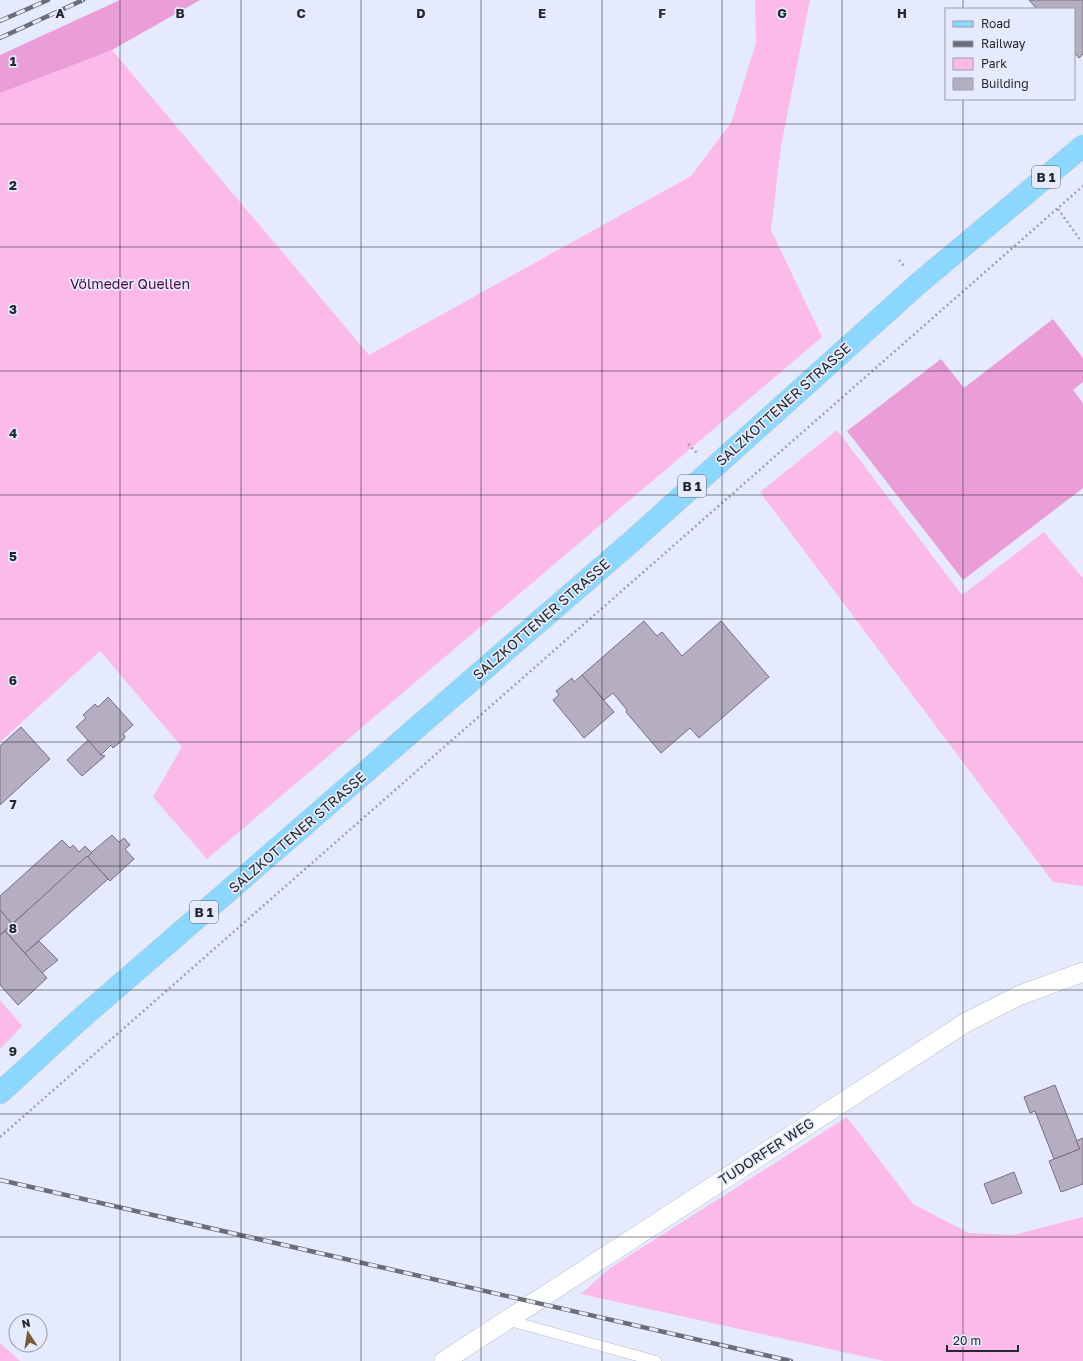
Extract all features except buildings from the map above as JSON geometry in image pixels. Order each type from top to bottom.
[{"type":"main road","name":"SALZKOTTENER STRASSE","points":[[0,1093],[77,1022],[631,542],[710,469],[919,283],[1083,146]]},
{"type":"street","name":"TUDORFER WEG","points":[[444,1361],[464,1356],[507,1320],[965,1023],[1018,996],[1083,972]]},
{"type":"lane","points":[[507,1320],[656,1361]]},
{"type":"path","points":[[0,1137],[1083,186]]},
{"type":"path","points":[[1058,209],[1081,240]]},
{"type":"green space","name":"Völmeder Quellen","points":[[755,0],[810,0],[781,146],[771,230],[822,337],[207,859],[153,797],[182,747],[100,651],[0,742],[0,76],[101,54],[112,50],[369,355],[691,176],[731,123],[756,43]]},
{"type":"green space","points":[[837,430],[962,595],[1044,532],[1083,578],[1083,886],[1053,882],[760,492]]},
{"type":"green space","points":[[0,1000],[22,1026],[0,1049]]},
{"type":"green space","points":[[847,1117],[913,1204],[969,1233],[1013,1235],[1083,1217],[1083,1361],[884,1361],[581,1294],[610,1268]]},
{"type":"green space","points":[[0,1343],[8,1350],[8,1353],[11,1353],[20,1361],[0,1361]]},
{"type":"shaded area","points":[[120,0],[200,0],[112,50],[0,93],[0,55]]},
{"type":"shaded area","points":[[1053,319],[1083,358],[1083,382],[1073,390],[1083,403],[1083,488],[963,580],[847,431],[941,359],[964,388]]},
{"type":"railway","points":[[0,21],[48,0]]},
{"type":"railway","points":[[0,38],[83,0]]},
{"type":"railway","points":[[0,1180],[791,1361]]}]
